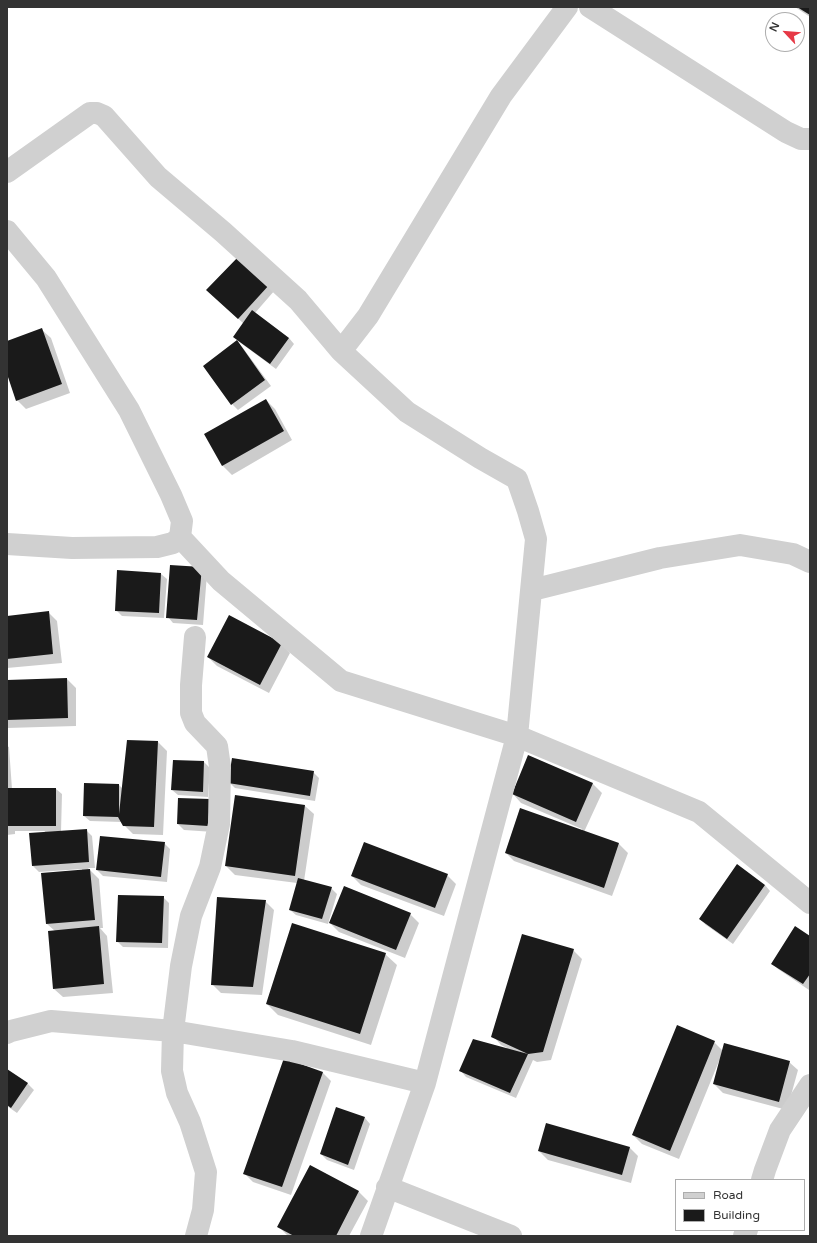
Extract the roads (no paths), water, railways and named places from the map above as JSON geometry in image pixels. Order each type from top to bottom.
[{"type":"street","points":[[341,351],[368,316],[501,96],[567,7]]},
{"type":"street","points":[[590,7],[786,132],[801,139],[810,139]]},
{"type":"street","points":[[7,172],[90,113],[98,113],[104,116],[158,177],[223,232],[298,300],[341,351],[407,412],[480,458],[517,478],[536,539],[518,736],[425,1083],[371,1236]]},
{"type":"street","points":[[7,231],[46,278],[129,410],[172,495],[182,521],[180,537],[173,544],[157,546],[72,548],[7,544]]},
{"type":"street","points":[[180,537],[221,581],[341,681],[518,736],[698,812],[810,903]]},
{"type":"street","points":[[532,590],[660,558],[740,544],[793,554],[810,562]]},
{"type":"street","points":[[194,637],[191,713],[195,723],[217,746],[220,767],[219,824],[210,868],[191,916],[181,966],[173,1031],[172,1071],[177,1093],[190,1122],[206,1172],[203,1210],[196,1236]]},
{"type":"street","points":[[7,1033],[51,1021],[173,1031],[292,1051],[425,1083]]},
{"type":"street","points":[[762,1179],[764,1170],[780,1130],[810,1085]]},
{"type":"street","points":[[388,1187],[511,1236]]}]
